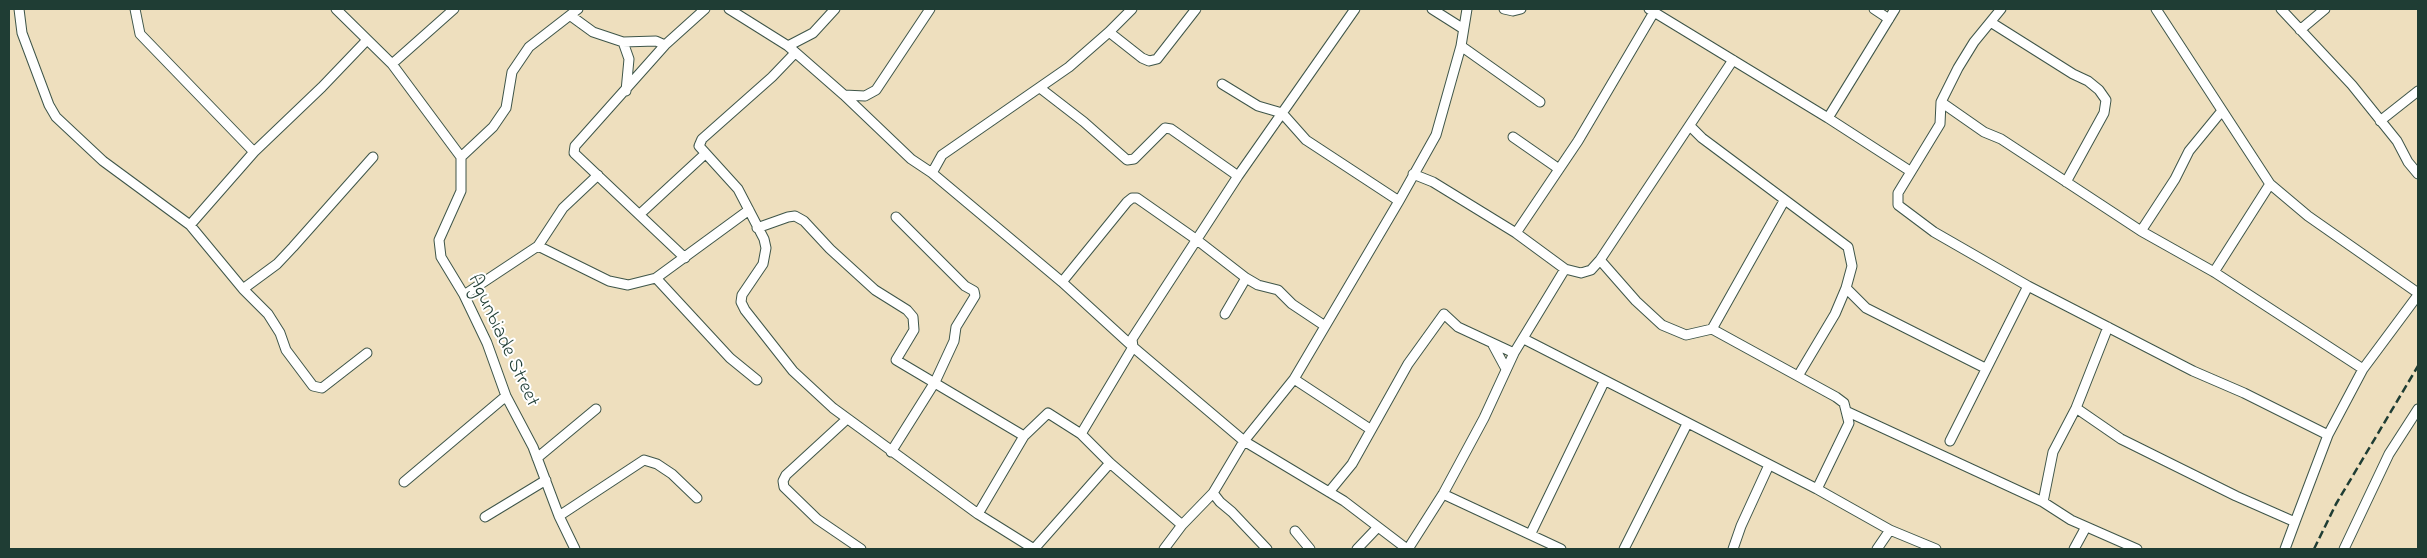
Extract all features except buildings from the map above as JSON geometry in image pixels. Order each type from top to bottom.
[{"type":"street","points":[[19,9],[22,33],[49,105],[56,117],[103,161],[190,225],[243,288],[268,314],[280,333],[286,350],[313,386],[322,388],[367,353]]},
{"type":"street","points":[[135,9],[140,34],[254,152]]},
{"type":"street","points":[[336,9],[392,64],[461,157],[493,127],[506,108],[512,72],[529,47],[572,16],[578,9]]},
{"type":"street","points":[[392,64],[454,9]]},
{"type":"street","points":[[685,258],[598,175],[579,160],[574,153],[575,146],[665,45],[706,9]]},
{"type":"street","points":[[729,9],[788,46],[844,95],[911,159],[932,173],[1062,282],[1133,347],[1244,441],[1329,492],[1408,549],[1443,494],[1484,418],[1514,353],[1565,269]]},
{"type":"street","points":[[788,46],[813,33],[835,9]]},
{"type":"street","points":[[844,95],[865,96],[876,90],[930,9]]},
{"type":"street","points":[[932,173],[942,155],[1069,67],[1132,9]]},
{"type":"street","points":[[1109,32],[1142,58],[1149,61],[1157,59],[1196,9]]},
{"type":"street","points":[[1081,434],[1133,347],[1132,339],[1238,176],[1355,9]]},
{"type":"street","points":[[1432,9],[1462,28]]},
{"type":"street","points":[[1164,549],[1182,525],[1213,493],[1244,441],[1294,379],[1400,201],[1413,174],[1436,135],[1461,46],[1462,28],[1467,9]]},
{"type":"street","points":[[1504,9],[1513,11],[1521,9]]},
{"type":"street","points":[[1874,9],[1890,19]]},
{"type":"street","points":[[1828,118],[1896,9]]},
{"type":"street","points":[[2001,9],[1992,23],[1974,42],[1941,102],[1940,124],[1898,193],[1898,205],[1934,232],[2028,286],[2193,371],[2244,393],[2328,435]]},
{"type":"street","points":[[2156,9],[2221,112],[2270,184],[2308,216],[2418,294],[2363,369],[2328,435],[2285,549]]},
{"type":"street","points":[[2281,9],[2352,86],[2397,141],[2408,162],[2418,174]]},
{"type":"street","points":[[2300,30],[2325,9]]},
{"type":"street","points":[[1516,233],[1560,168],[1652,10],[1828,118],[1910,171]]},
{"type":"street","points":[[572,16],[593,32],[624,42],[656,41],[665,45]]},
{"type":"street","points":[[1992,23],[2073,74],[2088,81],[2099,90],[2106,100],[2104,113],[2066,182]]},
{"type":"street","points":[[190,225],[254,152],[322,87],[366,40]]},
{"type":"street","points":[[624,42],[629,59],[626,91]]},
{"type":"street","points":[[1461,46],[1540,102]]},
{"type":"street","points":[[796,53],[772,77],[702,139],[699,146],[704,154],[738,189],[764,239],[766,248],[763,264],[754,274],[740,302],[794,371],[847,419],[978,514],[1034,549],[1110,463]]},
{"type":"street","points":[[1413,174],[1433,182],[1516,233],[1565,269],[1581,274],[1591,270],[1600,260],[1733,60]]},
{"type":"street","points":[[1222,84],[1258,106],[1282,113],[1306,140],[1400,201]]},
{"type":"street","points":[[1040,88],[1084,122],[1127,160],[1134,159],[1165,128],[1172,129],[1238,176]]},
{"type":"street","points":[[2380,121],[2418,91]]},
{"type":"street","points":[[1941,102],[1984,132],[2001,139],[2141,231],[2214,272],[2363,369]]},
{"type":"street","points":[[2141,231],[2175,179],[2189,151],[2221,112]]},
{"type":"street","points":[[1690,126],[1702,138],[1784,201],[1848,247],[1852,266],[1846,288],[1835,314],[1798,376]]},
{"type":"street","points":[[1513,137],[1560,168]]},
{"type":"street","points":[[640,214],[704,154]]},
{"type":"street","points":[[243,288],[277,264],[373,157]]},
{"type":"street","name":"Agunbiade Street","points":[[461,157],[460,190],[439,240],[441,256],[464,295],[487,343],[506,396],[537,458],[559,516],[575,549]]},
{"type":"street","points":[[464,295],[538,246],[563,208],[598,175]]},
{"type":"street","points":[[2214,272],[2270,184]]},
{"type":"street","points":[[1062,282],[1132,198],[1137,198],[1197,240],[1246,278],[1258,285],[1278,290],[1292,304],[1325,326]]},
{"type":"street","points":[[1712,329],[1784,201]]},
{"type":"street","points":[[538,246],[619,285],[656,278],[749,210]]},
{"type":"street","points":[[757,228],[788,217],[795,216],[804,221],[830,249],[875,290],[906,310],[913,317],[914,330],[896,360],[1024,436]]},
{"type":"street","points":[[891,452],[935,382],[954,341],[956,327],[975,296],[974,291],[965,286],[896,217]]},
{"type":"street","points":[[1600,260],[1636,301],[1662,324],[1686,335],[1712,329],[1836,396],[1844,403],[1848,412],[1847,431],[1817,489]]},
{"type":"street","points":[[656,278],[730,358],[757,380]]},
{"type":"street","points":[[1225,314],[1246,278]]},
{"type":"street","points":[[1950,441],[1985,368],[2028,286]]},
{"type":"street","points":[[1846,288],[1866,308],[1985,368]]},
{"type":"street","points":[[1329,492],[1352,464],[1408,364],[1444,314],[1458,327],[1514,353]]},
{"type":"street","points":[[2043,502],[2053,452],[2076,408],[2108,327]]},
{"type":"street","points":[[1524,339],[1604,382],[1817,489],[1890,530],[1936,549]]},
{"type":"street","points":[[1492,343],[1506,369]]},
{"type":"street","points":[[1294,379],[1370,429]]},
{"type":"street","points":[[1530,533],[1604,382]]},
{"type":"street","points":[[404,482],[506,396]]},
{"type":"street","points":[[2076,408],[2111,434],[2236,496],[2295,522]]},
{"type":"street","points":[[537,458],[596,409]]},
{"type":"street","points":[[2344,549],[2389,454],[2418,409]]},
{"type":"street","points":[[1848,412],[2043,502],[2086,528],[2137,549]]},
{"type":"street","points":[[978,514],[1024,436],[1048,413],[1081,434],[1110,463],[1182,525]]},
{"type":"street","points":[[847,419],[786,475],[783,481],[784,487],[817,519],[861,549]]},
{"type":"street","points":[[1624,549],[1687,424]]},
{"type":"street","points":[[559,516],[644,460],[657,464],[672,474],[698,498]]},
{"type":"street","points":[[1736,548],[1741,526],[1769,465]]},
{"type":"street","points":[[485,517],[546,480]]},
{"type":"street","points":[[1213,493],[1267,549]]},
{"type":"street","points":[[1443,494],[1561,549]]},
{"type":"street","points":[[1357,549],[1378,527]]},
{"type":"street","points":[[2074,549],[2086,528]]},
{"type":"street","points":[[1877,549],[1890,530]]},
{"type":"street","points":[[1295,531],[1310,549]]},
{"type":"railway","points":[[2314,549],[2336,504],[2418,366]]}]
